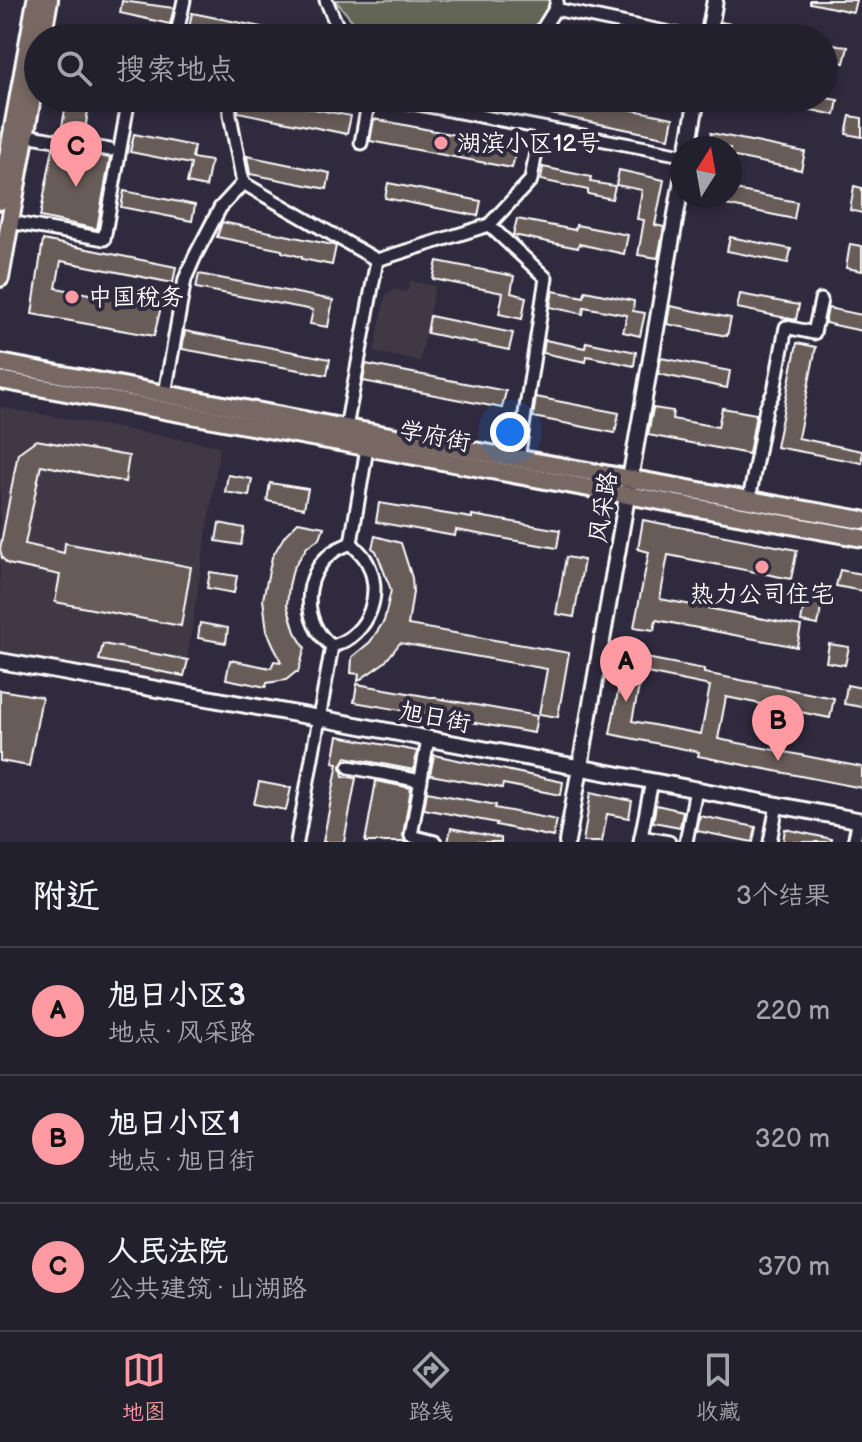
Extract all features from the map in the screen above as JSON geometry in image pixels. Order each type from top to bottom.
[{"type":"main road","points":[[32,24],[36,0]]},
{"type":"main road","points":[[45,24],[49,0]]},
{"type":"main road","points":[[711,24],[715,0]]},
{"type":"main road","points":[[0,201],[24,67]]},
{"type":"main road","points":[[0,278],[30,112]]},
{"type":"main road","points":[[690,136],[694,112]]},
{"type":"main road","name":"风采路","points":[[567,842],[677,208]]},
{"type":"main road","name":"学府街","points":[[0,363],[165,394],[367,448],[629,488],[749,500],[862,520]]},
{"type":"main road","name":"学府街","points":[[0,380],[288,425],[346,428],[518,459],[629,488],[862,538]]},
{"type":"main road","name":"旭日街","points":[[0,661],[860,820]]},
{"type":"street","points":[[179,24],[184,0]]},
{"type":"street","points":[[326,0],[336,24]]},
{"type":"street","points":[[545,24],[556,5],[635,24]]},
{"type":"street","points":[[10,222],[104,239],[127,112]]},
{"type":"street","points":[[230,112],[243,183],[377,260],[489,225],[531,180],[540,129]]},
{"type":"street","points":[[361,143],[367,112]]},
{"type":"street","points":[[458,112],[670,153]]},
{"type":"street","points":[[26,135],[110,150]]},
{"type":"street","points":[[165,394],[185,279],[220,208],[243,183]]},
{"type":"street","points":[[489,225],[546,278],[518,459]]},
{"type":"street","points":[[346,428],[377,260]]},
{"type":"street","points":[[749,500],[766,408],[774,391],[786,327],[814,333],[821,300]]},
{"type":"street","points":[[351,543],[367,448]]},
{"type":"street","points":[[332,646],[355,634],[370,614],[374,599],[370,570],[364,557],[351,543]]},
{"type":"street","points":[[332,646],[322,637],[310,612],[310,588],[323,561],[351,543]]},
{"type":"street","points":[[297,842],[332,646]]},
{"type":"street","points":[[428,739],[411,836],[435,842]]},
{"type":"street","points":[[349,767],[421,781]]},
{"type":"street","points":[[652,781],[641,839],[669,842]]},
{"type":"street","points":[[686,842],[696,789]]},
{"type":"street","points":[[770,842],[777,805]]},
{"type":"street","points":[[854,842],[860,820]]},
{"type":"shaded area","points":[[410,281],[435,286],[420,361],[374,352],[386,293],[391,294],[392,289],[407,292]]},
{"type":"shaded area","points":[[0,407],[220,446],[183,685],[0,652]]},
{"type":"green space","points":[[335,0],[555,0],[545,24],[355,24]]},
{"type":"building","points":[[810,0],[856,0],[853,12],[810,3]]},
{"type":"building","points":[[122,1],[174,8],[170,24],[120,13]]},
{"type":"building","points":[[192,13],[246,24],[190,24]]},
{"type":"building","points":[[838,45],[848,47],[844,63],[838,62]]},
{"type":"building","points":[[65,112],[88,112],[84,137],[61,133]]},
{"type":"building","points":[[238,112],[330,112],[351,116],[347,134]]},
{"type":"building","points":[[643,112],[673,118],[669,138],[551,114]]},
{"type":"building","points":[[850,116],[862,118],[862,137],[846,134]]},
{"type":"building","name":"湖滨小区12号","points":[[374,119],[517,147],[512,168],[370,141]]},
{"type":"building","points":[[134,134],[194,146],[192,158],[211,161],[206,187],[187,183],[191,164],[130,152]]},
{"type":"building","points":[[742,139],[805,152],[801,170],[742,158]]},
{"type":"building","points":[[53,148],[110,158],[97,229],[40,217]]},
{"type":"building","points":[[247,156],[330,173],[327,189],[250,174]]},
{"type":"building","points":[[543,167],[591,177],[590,182],[615,186],[612,199],[588,194],[588,190],[541,180]]},
{"type":"building","points":[[619,170],[664,180],[655,225],[664,227],[658,258],[638,255],[644,220],[637,219],[642,190],[616,185]]},
{"type":"building","points":[[388,183],[481,201],[478,216],[385,198]]},
{"type":"building","points":[[854,186],[862,188],[862,213],[850,210]]},
{"type":"building","points":[[124,191],[195,205],[192,221],[121,207]]},
{"type":"building","points":[[742,191],[797,202],[794,219],[741,208]]},
{"type":"building","points":[[517,219],[575,230],[576,225],[628,235],[624,254],[513,235]]},
{"type":"building","points":[[222,222],[336,246],[332,265],[302,259],[282,250],[217,237]]},
{"type":"building","points":[[730,237],[791,249],[788,263],[727,251]]},
{"type":"building","name":"中国税务","points":[[43,240],[176,267],[173,283],[61,261],[56,288],[161,307],[154,336],[32,314]]},
{"type":"building","points":[[850,244],[862,246],[862,271],[846,268]]},
{"type":"building","points":[[437,261],[514,276],[511,293],[526,297],[522,319],[499,314],[503,293],[433,279]]},
{"type":"building","points":[[199,274],[333,300],[328,327],[310,324],[313,310],[196,288]]},
{"type":"building","points":[[553,291],[584,297],[585,291],[634,301],[633,311],[645,313],[640,336],[623,332],[627,315],[584,307],[583,314],[550,307]]},
{"type":"building","points":[[740,294],[799,305],[796,320],[737,308]]},
{"type":"building","points":[[670,306],[731,318],[727,336],[667,324]]},
{"type":"building","points":[[828,308],[862,315],[862,331],[825,323]]},
{"type":"building","points":[[430,316],[513,333],[509,350],[427,333]]},
{"type":"building","points":[[185,331],[330,359],[327,375],[182,349]]},
{"type":"building","points":[[545,340],[585,348],[586,342],[636,352],[634,366],[587,356],[586,362],[543,353]]},
{"type":"building","points":[[797,343],[816,347],[798,438],[862,451],[862,463],[776,447]]},
{"type":"building","points":[[661,358],[730,371],[727,388],[658,374]]},
{"type":"building","points":[[366,364],[506,391],[502,408],[363,381]]},
{"type":"building","points":[[536,397],[619,413],[615,433],[533,417]]},
{"type":"building","points":[[653,408],[673,411],[672,419],[718,427],[722,408],[756,414],[749,454],[648,435]]},
{"type":"building","points":[[36,440],[129,456],[125,482],[41,465],[25,544],[64,553],[65,543],[191,567],[181,626],[55,602],[60,575],[8,564],[2,558],[0,549],[18,453]]},
{"type":"building","points":[[228,475],[252,479],[249,496],[225,492]]},
{"type":"building","points":[[270,483],[308,489],[304,508],[267,501]]},
{"type":"building","points":[[379,503],[560,530],[557,548],[456,530],[455,536],[376,522]]},
{"type":"building","name":"热力公司住宅","points":[[643,520],[797,550],[791,579],[668,555],[660,599],[801,626],[797,647],[656,620],[654,630],[634,627],[649,552],[638,549]]},
{"type":"building","points":[[298,522],[324,527],[320,538],[307,547],[293,569],[289,586],[287,605],[295,632],[305,648],[298,672],[286,680],[267,683],[266,687],[226,679],[230,660],[271,668],[274,661],[281,662],[267,631],[263,599],[272,557],[285,535]]},
{"type":"building","points":[[219,523],[244,528],[241,545],[216,541]]},
{"type":"building","points":[[375,536],[401,543],[412,578],[408,625],[569,653],[558,717],[539,714],[547,669],[400,643],[385,662],[358,681],[359,674],[351,673],[352,657],[370,642],[384,621],[391,590],[376,551],[372,548]]},
{"type":"building","points":[[566,557],[584,560],[574,617],[556,614]]},
{"type":"building","points":[[840,570],[862,574],[862,591],[836,586]]},
{"type":"building","points":[[210,572],[237,576],[234,593],[207,588]]},
{"type":"building","points":[[807,588],[824,591],[818,625],[801,622]]},
{"type":"building","points":[[200,623],[228,628],[226,643],[198,638]]},
{"type":"building","points":[[103,644],[188,660],[184,676],[99,660]]},
{"type":"building","points":[[829,644],[849,647],[845,665],[826,662]]},
{"type":"building","points":[[625,654],[704,669],[704,673],[834,698],[830,718],[726,697],[718,739],[862,767],[862,788],[698,756],[699,752],[610,734]],"holes":[[[642,672],[710,686],[701,734],[632,721]]]},
{"type":"building","points":[[357,684],[537,716],[534,733],[354,702]]},
{"type":"building","points":[[847,685],[862,688],[862,707],[844,704]]},
{"type":"building","points":[[0,690],[42,697],[29,766],[0,761]]},
{"type":"building","points":[[338,736],[417,751],[414,770],[346,757],[341,766],[343,776],[356,778],[344,842],[323,842],[338,763],[333,762]]},
{"type":"building","points":[[434,755],[563,782],[561,795],[430,775]]},
{"type":"building","points":[[376,781],[411,788],[403,835],[405,842],[365,842]]},
{"type":"building","points":[[259,782],[291,788],[286,810],[254,804]]},
{"type":"building","points":[[427,792],[557,820],[553,837],[424,809]]},
{"type":"building","points":[[591,792],[632,801],[629,818],[607,814],[602,842],[583,842]]},
{"type":"building","points":[[656,805],[683,811],[680,827],[653,822]]},
{"type":"building","points":[[700,816],[756,827],[753,842],[697,831]]},
{"type":"building","points":[[451,828],[501,838],[501,842],[448,842]]},
{"type":"building","points":[[785,829],[832,839],[831,842],[783,842]]},
{"type":"place","name":"湖滨小区12号","points":[[441,143]]},
{"type":"place","name":"人民法院","points":[[76,187]]},
{"type":"place","name":"中国税务","points":[[72,297]]},
{"type":"place","name":"热力公司住宅","points":[[762,567]]},
{"type":"place","name":"旭日小区3","points":[[626,702]]},
{"type":"place","name":"旭日小区1","points":[[778,761]]}]
